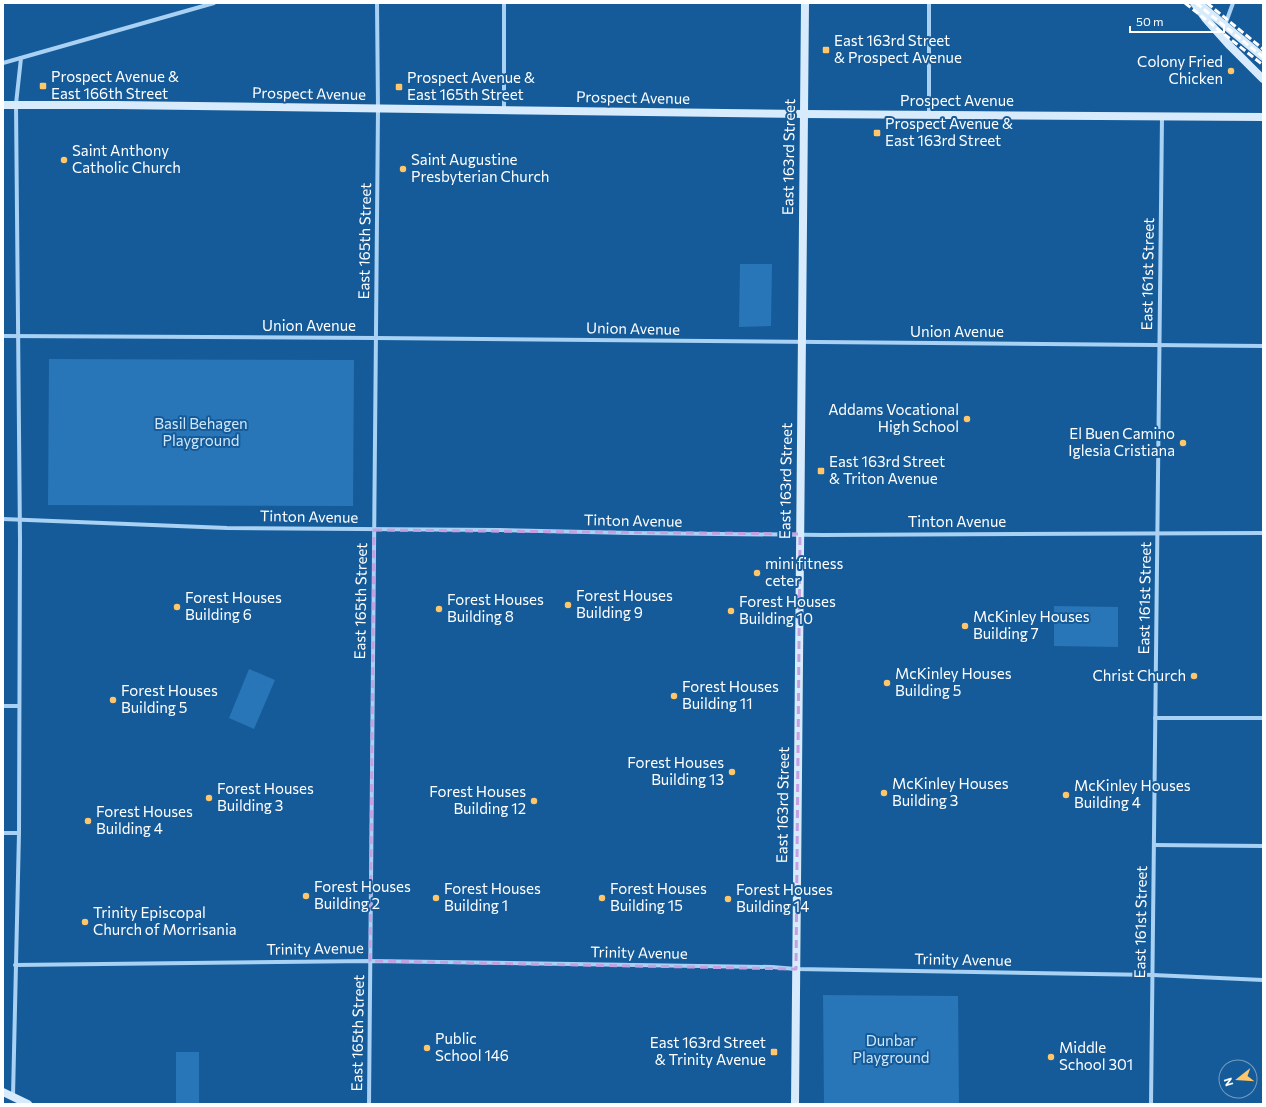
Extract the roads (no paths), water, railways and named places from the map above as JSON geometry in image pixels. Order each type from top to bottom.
[{"type":"main road","name":"East 163rd Street","points":[[795,1104],[805,3]]},
{"type":"main road","points":[[1194,3],[1230,46],[1263,79]]},
{"type":"main road","points":[[1198,3],[1263,57]]},
{"type":"main road","name":"Prospect Avenue","points":[[3,105],[804,114],[1263,117]]},
{"type":"main road","points":[[3,1092],[28,1104]]},
{"type":"street","points":[[3,63],[214,3]]},
{"type":"street","name":"East 165th Street","points":[[369,1104],[378,109],[377,3]]},
{"type":"street","points":[[504,3],[504,110]]},
{"type":"street","points":[[928,114],[929,3]]},
{"type":"street","points":[[1225,25],[1233,3]]},
{"type":"street","points":[[13,1096],[19,833],[19,336],[16,104],[21,58]]},
{"type":"street","name":"East 161st Street","points":[[1151,1104],[1162,117]]},
{"type":"street","name":"Union Avenue","points":[[3,336],[1263,346]]},
{"type":"street","name":"Tinton Avenue","points":[[3,519],[227,528],[374,530],[800,534],[1263,533]]},
{"type":"street","points":[[3,706],[19,706]]},
{"type":"street","points":[[1156,718],[1263,718]]},
{"type":"street","points":[[3,833],[19,833]]},
{"type":"street","points":[[1154,845],[1263,846]]},
{"type":"street","name":"Trinity Avenue","points":[[15,965],[370,960],[1152,975],[1263,980]]},
{"type":"railway","points":[[1185,3],[1263,65]]},
{"type":"railway","points":[[1196,3],[1263,57]]},
{"type":"railway","points":[[1207,3],[1263,49]]},
{"type":"place","name":"East 163rd Street & Prospect Avenue","points":[[826,50]]},
{"type":"place","name":"Colony Fried Chicken","points":[[1231,71]]},
{"type":"place","name":"Prospect Avenue & East 166th Street","points":[[43,86]]},
{"type":"place","name":"Prospect Avenue & East 165th Street","points":[[399,87]]},
{"type":"place","name":"Prospect Avenue & East 163rd Street","points":[[877,133]]},
{"type":"place","name":"Saint Anthony Catholic Church","points":[[64,160]]},
{"type":"place","name":"Saint Augustine Presbyterian Church","points":[[403,169]]},
{"type":"place","name":"Addams Vocational High School","points":[[967,419]]},
{"type":"place","name":"El Buen Camino Iglesia Cristiana","points":[[1183,443]]},
{"type":"place","name":"East 163rd Street & Triton Avenue","points":[[821,471]]},
{"type":"place","name":"mini fitness ceter","points":[[757,573]]},
{"type":"place","name":"Forest Houses Building 9","points":[[568,605]]},
{"type":"place","name":"Forest Houses Building 6","points":[[177,607]]},
{"type":"place","name":"Forest Houses Building 8","points":[[439,609]]},
{"type":"place","name":"Forest Houses Building 10","points":[[731,611]]},
{"type":"place","name":"McKinley Houses Building 7","points":[[965,626]]},
{"type":"place","name":"Christ Church","points":[[1194,676]]},
{"type":"place","name":"McKinley Houses Building 5","points":[[887,683]]},
{"type":"place","name":"Forest Houses Building 11","points":[[674,696]]},
{"type":"place","name":"Forest Houses Building 5","points":[[113,700]]},
{"type":"place","name":"Forest Houses Building 13","points":[[732,772]]},
{"type":"place","name":"McKinley Houses Building 3","points":[[884,793]]},
{"type":"place","name":"McKinley Houses Building 4","points":[[1066,795]]},
{"type":"place","name":"Forest Houses Building 3","points":[[209,798]]},
{"type":"place","name":"Forest Houses Building 12","points":[[534,801]]},
{"type":"place","name":"Forest Houses Building 4","points":[[88,821]]},
{"type":"place","name":"Forest Houses Building 2","points":[[306,896]]},
{"type":"place","name":"Forest Houses Building 1","points":[[436,898]]},
{"type":"place","name":"Forest Houses Building 15","points":[[602,898]]},
{"type":"place","name":"Forest Houses Building 14","points":[[728,899]]},
{"type":"place","name":"Trinity Episcopal Church of Morrisania","points":[[85,922]]},
{"type":"place","name":"Public School 146","points":[[427,1048]]},
{"type":"place","name":"East 163rd Street & Trinity Avenue","points":[[774,1052]]},
{"type":"place","name":"Middle School 301","points":[[1051,1057]]},
{"type":"park label","name":"Basil Behagen Playground","points":[[201,432]]},
{"type":"park label","name":"Dunbar Playground","points":[[891,1050]]}]
